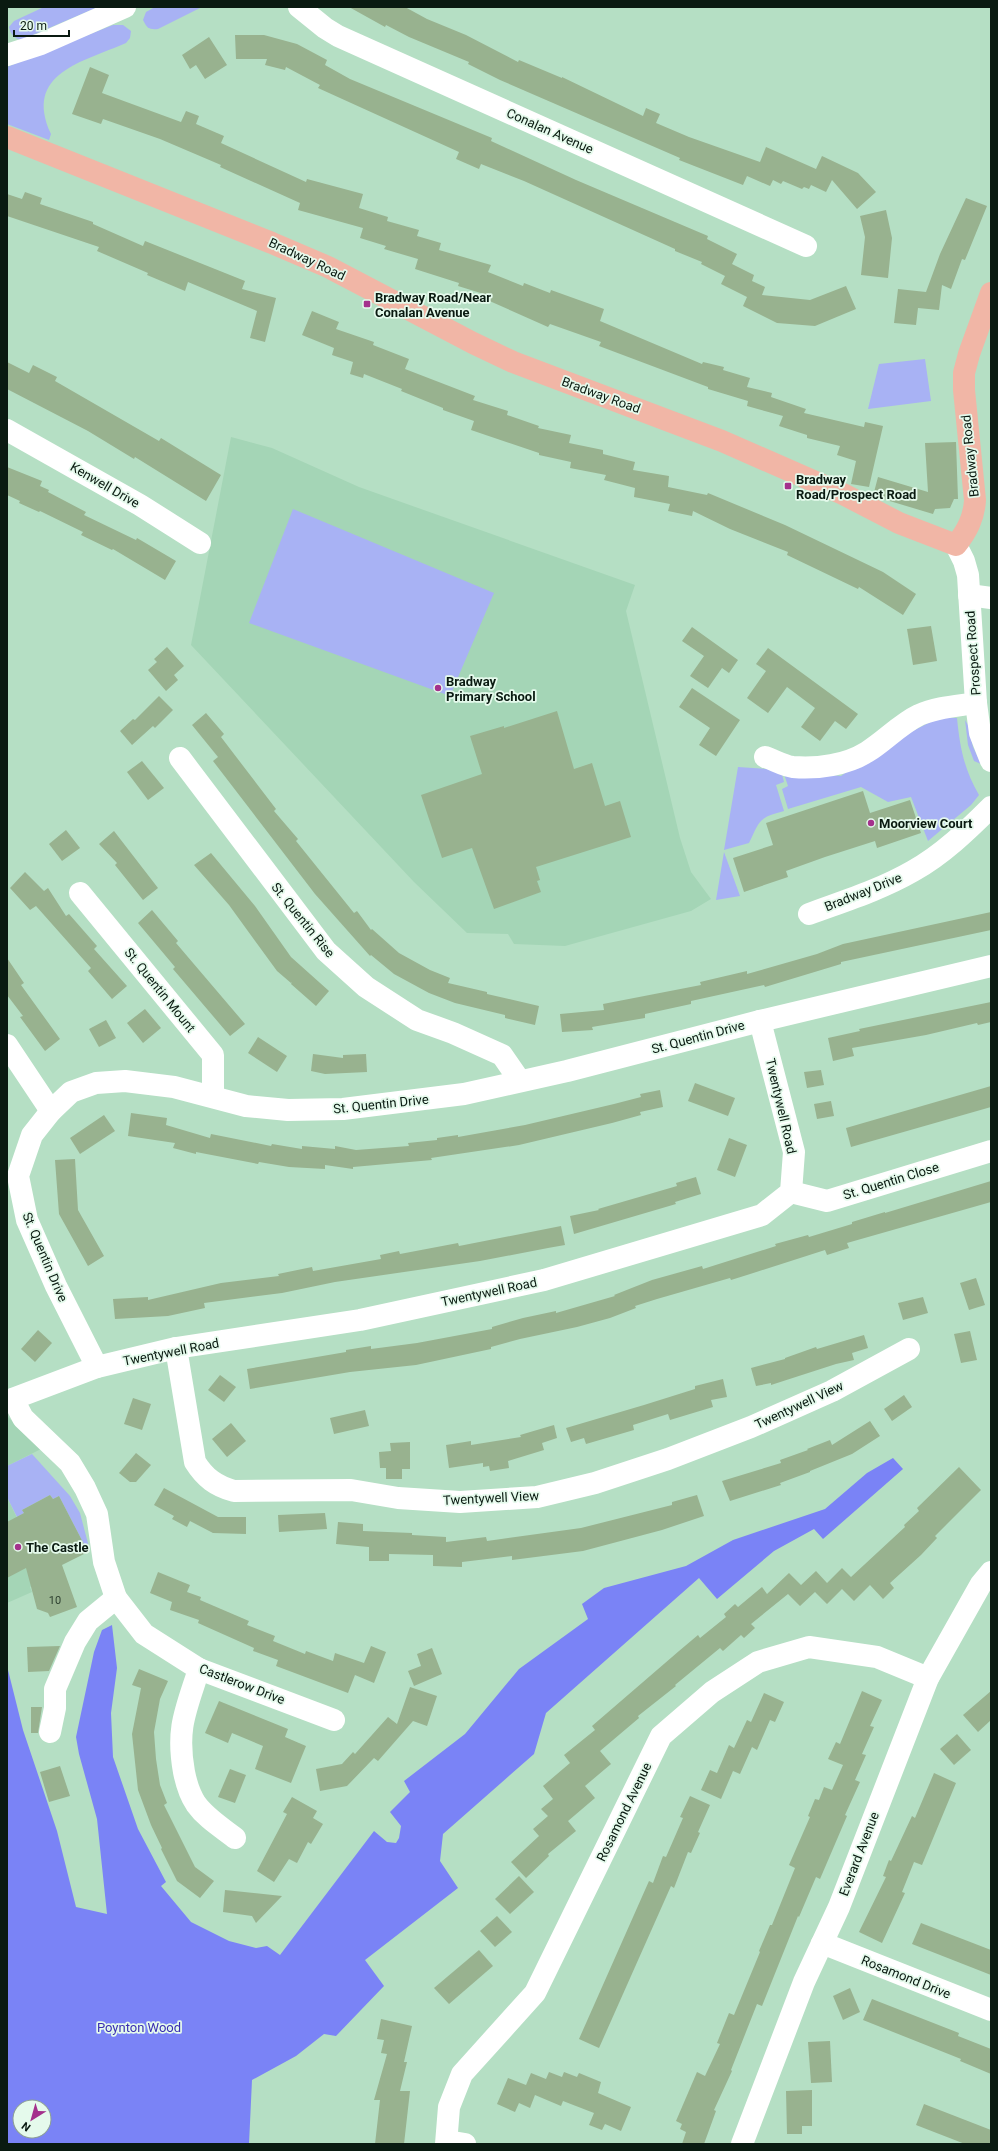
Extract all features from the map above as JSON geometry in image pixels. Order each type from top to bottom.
[{"type":"main road","name":"Bradway Road","points":[[7,137],[272,243],[328,267],[467,340],[514,362],[715,438],[843,494],[899,523],[956,545],[968,530],[976,500],[964,390],[964,373],[991,293]]},
{"type":"street","points":[[7,55],[42,44],[125,7]]},
{"type":"street","name":"Conalan Avenue","points":[[299,7],[324,28],[338,36],[806,246]]},
{"type":"street","name":"Kenwell Drive","points":[[7,430],[140,505],[200,544]]},
{"type":"street","name":"Prospect Road","points":[[956,545],[964,561],[968,575],[976,703],[980,733],[991,761]]},
{"type":"street","points":[[969,595],[991,598]]},
{"type":"street","points":[[765,757],[792,767],[827,766],[848,761],[867,752],[905,723],[920,715],[939,709],[976,703]]},
{"type":"street","name":"St. Quentin Rise","points":[[180,758],[326,951],[366,987],[417,1020],[453,1033],[502,1055],[520,1081]]},
{"type":"street","name":"Bradway Drive","points":[[809,914],[871,892],[914,870],[969,829],[991,807]]},
{"type":"street","name":"St. Quentin Mount","points":[[80,893],[213,1055],[212,1096]]},
{"type":"street","name":"St. Quentin Drive","points":[[97,1367],[56,1286],[27,1220],[18,1176],[32,1135],[51,1111],[71,1092],[96,1083],[125,1081],[174,1087],[246,1106],[288,1110],[343,1109],[464,1094],[567,1071],[760,1021],[991,966]]},
{"type":"street","name":"Twentywell Road","points":[[10,1400],[97,1367],[176,1348],[360,1320],[544,1280],[762,1215],[791,1192],[794,1152],[760,1021]]},
{"type":"street","points":[[7,1045],[51,1111]]},
{"type":"street","name":"St. Quentin Close","points":[[791,1192],[827,1201],[991,1151]]},
{"type":"street","name":"Twentywell View","points":[[176,1348],[195,1462],[210,1481],[234,1491],[351,1490],[398,1498],[460,1502],[537,1497],[595,1483],[668,1459],[751,1427],[832,1391],[909,1349]]},
{"type":"street","name":"Castlerow Drive","points":[[10,1400],[23,1418],[70,1463],[85,1488],[97,1514],[104,1562],[116,1598],[144,1634],[199,1669],[334,1720]]},
{"type":"street","name":"Everard Avenue","points":[[742,2144],[804,1982],[839,1907],[928,1678],[981,1584],[991,1572]]},
{"type":"street","points":[[50,1732],[55,1708],[55,1689],[75,1642],[88,1621],[116,1598]]},
{"type":"street","name":"Rosamond Avenue","points":[[453,2143],[449,2107],[462,2074],[534,1993],[661,1736],[712,1692],[758,1662],[809,1647],[877,1657],[928,1678]]},
{"type":"street","points":[[199,1669],[182,1723],[180,1737],[180,1752],[186,1782],[195,1803],[209,1818],[234,1838]]},
{"type":"street","name":"Rosamond Drive","points":[[822,1943],[991,2010]]},
{"type":"shaded area","points":[[44,7],[98,7],[21,40],[13,36],[9,27],[14,21]]},
{"type":"shaded area","points":[[155,7],[202,7],[158,29],[150,29],[143,20],[146,12]]},
{"type":"shaded area","points":[[113,25],[123,25],[131,31],[130,38],[126,43],[76,64],[62,73],[51,83],[45,97],[44,113],[51,134],[49,140],[7,124],[7,67]]},
{"type":"shaded area","points":[[925,359],[931,401],[868,409],[879,364]]},
{"type":"shaded area","name":"Bradway Primary School","points":[[231,437],[272,448],[359,487],[635,585],[626,611],[680,838],[691,872],[711,899],[691,911],[565,946],[514,944],[508,934],[467,933],[414,882],[191,645]]},
{"type":"shaded area","points":[[293,509],[494,593],[450,696],[249,623]]},
{"type":"shaded area","points":[[940,717],[957,718],[966,767],[979,795],[971,805],[928,841],[911,797],[888,802],[861,787],[788,809],[782,789],[788,786],[783,771],[841,776],[880,748]]},
{"type":"shaded area","points":[[965,720],[968,725],[973,747],[981,764],[974,761],[968,745]]},
{"type":"shaded area","points":[[738,767],[781,770],[784,782],[776,785],[784,811],[764,818],[755,829],[749,843],[724,850]]},
{"type":"shaded area","points":[[724,852],[740,896],[716,900]]},
{"type":"shaded area","points":[[7,1416],[41,1449],[7,1466]]},
{"type":"shaded area","points":[[32,1454],[70,1496],[80,1513],[90,1551],[88,1552],[59,1496],[53,1499],[50,1495],[22,1510],[24,1513],[17,1517],[7,1497],[7,1466]]},
{"type":"shaded area","points":[[7,1497],[45,1577],[30,1587],[32,1592],[7,1603]]},
{"type":"green space","name":"Poynton Wood","points":[[893,1458],[903,1469],[823,1539],[814,1529],[774,1551],[717,1599],[699,1578],[546,1713],[534,1754],[443,1834],[440,1861],[458,1888],[365,1960],[384,1986],[336,2036],[324,2034],[296,2056],[252,2080],[249,2144],[7,2144],[7,1666],[23,1730],[57,1831],[76,1907],[107,1914],[97,1819],[79,1754],[76,1737],[94,1652],[102,1630],[112,1625],[117,1668],[111,1713],[113,1757],[138,1829],[166,1882],[161,1886],[191,1922],[229,1941],[256,1948],[267,1946],[280,1955],[374,1831],[387,1842],[396,1843],[399,1838],[401,1826],[390,1812],[410,1792],[404,1781],[465,1734],[519,1669],[588,1619],[582,1604],[604,1588],[686,1566],[733,1540],[825,1509],[867,1473]]},
{"type":"building","points":[[349,7],[405,7],[427,19],[466,35],[518,62],[519,60],[562,77],[643,116],[646,108],[660,114],[656,123],[689,137],[760,162],[766,147],[816,169],[822,156],[858,173],[876,192],[857,209],[832,180],[826,192],[811,185],[809,189],[804,187],[802,189],[783,181],[781,184],[773,180],[770,186],[747,176],[743,185],[679,160],[680,158],[500,80],[468,64],[469,62],[409,37],[386,25],[385,27]]},
{"type":"building","points":[[235,35],[264,35],[297,44],[327,60],[325,65],[350,79],[492,138],[491,141],[576,180],[708,236],[707,239],[737,254],[732,264],[754,275],[752,281],[765,287],[762,295],[810,300],[846,286],[856,309],[815,326],[777,323],[743,306],[747,297],[721,284],[725,276],[701,264],[702,262],[524,181],[481,164],[479,169],[456,159],[459,152],[318,88],[320,85],[286,67],[285,70],[265,65],[267,59],[236,59]]},
{"type":"building","points":[[209,37],[227,65],[205,79],[196,65],[190,69],[182,55]]},
{"type":"building","points":[[90,67],[109,75],[102,93],[181,122],[186,111],[199,116],[196,124],[224,136],[221,143],[306,182],[307,179],[363,194],[359,208],[388,217],[387,221],[419,230],[417,236],[441,243],[439,250],[491,265],[488,272],[523,286],[524,283],[550,293],[551,290],[604,309],[600,321],[702,364],[703,362],[724,367],[723,370],[750,378],[747,387],[772,393],[771,397],[806,409],[804,413],[864,427],[865,422],[883,426],[869,487],[851,484],[856,461],[837,455],[840,446],[807,438],[807,435],[779,426],[783,416],[747,406],[748,401],[708,389],[708,387],[599,346],[601,342],[550,324],[548,327],[485,299],[487,295],[458,286],[459,283],[415,269],[418,259],[384,249],[386,246],[360,238],[363,228],[298,210],[300,203],[220,167],[221,165],[160,139],[103,119],[101,124],[72,114]]},
{"type":"building","points":[[25,192],[42,198],[40,204],[93,222],[93,224],[143,246],[145,241],[245,281],[242,289],[276,298],[265,342],[250,338],[257,311],[188,282],[185,291],[97,251],[99,247],[7,216],[7,194],[22,199]]},
{"type":"building","points":[[966,198],[987,206],[965,260],[962,259],[951,289],[942,285],[939,310],[918,308],[916,325],[894,323],[898,289],[926,292],[940,254]]},
{"type":"building","points":[[886,210],[892,238],[888,278],[861,275],[865,237],[860,216]]},
{"type":"building","points":[[312,311],[339,322],[336,329],[374,342],[373,345],[409,359],[405,369],[475,396],[473,400],[508,411],[507,415],[539,426],[538,428],[571,435],[569,443],[603,450],[603,454],[635,462],[633,470],[669,476],[668,487],[707,495],[708,493],[785,525],[883,572],[916,594],[903,615],[859,587],[858,589],[787,555],[788,552],[730,529],[693,511],[692,516],[668,511],[670,504],[634,497],[635,488],[604,480],[606,475],[570,468],[571,462],[539,455],[539,453],[471,430],[474,421],[443,410],[443,408],[401,391],[402,389],[364,374],[363,378],[350,374],[353,362],[332,355],[334,348],[302,335]]},
{"type":"building","points":[[7,362],[29,373],[33,365],[57,377],[55,381],[159,441],[161,438],[221,475],[206,501],[135,457],[134,459],[88,431],[7,389]]},
{"type":"building","points":[[956,442],[958,499],[954,499],[950,508],[935,509],[933,514],[873,496],[878,477],[928,492],[925,443]]},
{"type":"building","points":[[7,467],[42,481],[40,486],[49,490],[48,492],[86,512],[84,515],[136,540],[137,538],[176,561],[165,580],[113,549],[112,550],[81,535],[83,532],[40,511],[39,512],[19,503],[20,501],[7,495]]},
{"type":"building","points":[[931,626],[937,661],[913,665],[907,629]]},
{"type":"building","points":[[692,627],[738,660],[729,673],[722,668],[708,688],[690,676],[704,656],[682,641]]},
{"type":"building","points":[[167,647],[184,666],[174,675],[178,680],[166,691],[148,670],[157,662],[154,659]]},
{"type":"building","points":[[768,648],[858,714],[846,729],[835,721],[820,741],[801,727],[815,708],[787,687],[768,713],[747,698],[766,671],[756,664]]},
{"type":"building","points":[[692,688],[740,720],[716,756],[699,745],[710,728],[679,707]]},
{"type":"building","points":[[159,696],[173,710],[155,728],[153,726],[132,745],[120,731],[133,719],[135,720]]},
{"type":"building","points":[[557,711],[574,769],[592,763],[605,806],[620,801],[631,837],[536,867],[540,880],[537,881],[541,892],[494,909],[472,848],[442,858],[421,795],[482,774],[470,736],[504,726],[504,728]]},
{"type":"building","points":[[206,713],[224,734],[221,737],[276,809],[274,811],[298,839],[296,841],[354,913],[357,911],[371,930],[372,929],[399,953],[430,970],[450,978],[448,983],[539,1006],[535,1025],[505,1018],[505,1015],[455,1003],[429,993],[394,974],[371,955],[370,956],[315,894],[213,761],[218,757],[192,725]]},
{"type":"building","points":[[142,761],[164,788],[148,800],[127,772]]},
{"type":"building","points":[[863,791],[870,813],[910,800],[921,833],[877,848],[875,841],[825,857],[786,871],[788,877],[744,892],[733,858],[773,845],[766,823]]},
{"type":"building","points":[[66,830],[80,848],[62,861],[49,844]]},
{"type":"building","points":[[114,831],[158,888],[143,900],[115,865],[117,863],[99,844]]},
{"type":"building","points":[[211,853],[255,906],[291,957],[329,991],[316,1006],[291,984],[292,982],[291,983],[277,971],[229,905],[194,865]]},
{"type":"building","points":[[25,872],[44,891],[48,888],[66,916],[69,914],[97,946],[94,949],[127,986],[112,999],[88,971],[91,968],[36,906],[30,910],[10,888]]},
{"type":"building","points":[[152,910],[178,941],[176,943],[245,1024],[230,1036],[173,969],[175,967],[138,923]]},
{"type":"building","points":[[991,912],[991,930],[841,962],[841,964],[765,987],[764,985],[691,1001],[691,1004],[645,1014],[645,1018],[592,1027],[593,1030],[562,1032],[560,1014],[604,1010],[603,1004],[701,985],[700,982],[747,971],[747,974],[817,954],[843,944]]},
{"type":"building","points":[[7,958],[24,983],[21,985],[60,1039],[45,1051],[20,1017],[23,1016],[7,995]]},
{"type":"building","points":[[991,1002],[991,1022],[978,1025],[977,1023],[926,1035],[852,1048],[854,1056],[833,1061],[828,1038],[860,1031],[859,1029]]},
{"type":"building","points":[[145,1009],[161,1028],[143,1043],[127,1023]]},
{"type":"building","points":[[106,1020],[116,1038],[99,1047],[89,1029]]},
{"type":"building","points":[[258,1037],[287,1056],[277,1072],[248,1053]]},
{"type":"building","points":[[313,1054],[343,1058],[343,1055],[366,1054],[367,1072],[325,1074],[311,1071]]},
{"type":"building","points":[[821,1070],[824,1085],[807,1088],[804,1072]]},
{"type":"building","points":[[695,1083],[735,1098],[728,1116],[688,1101]]},
{"type":"building","points":[[991,1086],[991,1107],[851,1147],[846,1128]]},
{"type":"building","points":[[660,1090],[663,1107],[640,1112],[641,1115],[612,1123],[519,1145],[431,1158],[432,1160],[353,1167],[353,1169],[325,1165],[325,1169],[289,1167],[259,1162],[258,1164],[196,1152],[196,1154],[173,1148],[175,1143],[128,1136],[131,1113],[167,1118],[166,1125],[210,1138],[211,1134],[271,1146],[272,1144],[302,1149],[302,1146],[335,1149],[335,1146],[356,1150],[409,1146],[408,1143],[437,1140],[437,1138],[458,1135],[458,1137],[525,1125],[641,1097],[640,1094]]},
{"type":"building","points":[[831,1101],[834,1116],[817,1119],[814,1104]]},
{"type":"building","points":[[104,1115],[115,1131],[80,1154],[70,1138]]},
{"type":"building","points":[[729,1138],[747,1145],[735,1177],[717,1170]]},
{"type":"building","points":[[75,1159],[78,1210],[104,1256],[88,1266],[59,1214],[55,1160]]},
{"type":"building","points":[[696,1177],[701,1194],[675,1202],[676,1204],[574,1234],[570,1216],[599,1210],[598,1209],[677,1186],[676,1183]]},
{"type":"building","points":[[991,1181],[991,1202],[847,1243],[849,1248],[827,1255],[825,1250],[731,1280],[730,1278],[657,1299],[635,1306],[636,1308],[610,1318],[577,1327],[520,1339],[491,1347],[491,1349],[416,1365],[350,1372],[250,1389],[247,1369],[346,1352],[346,1350],[371,1346],[371,1349],[417,1343],[492,1329],[492,1327],[523,1318],[556,1311],[556,1313],[615,1296],[614,1295],[652,1280],[702,1266],[703,1269],[776,1246],[775,1244],[808,1235],[809,1237],[852,1224],[852,1222]]},
{"type":"building","points":[[561,1226],[565,1245],[480,1261],[335,1282],[282,1293],[204,1303],[205,1308],[168,1316],[115,1319],[113,1299],[148,1297],[148,1300],[221,1283],[279,1276],[278,1274],[312,1267],[313,1271],[381,1259],[380,1255],[399,1251],[400,1254],[458,1243],[459,1246]]},
{"type":"building","points":[[976,1278],[985,1305],[969,1310],[960,1283]]},
{"type":"building","points":[[923,1297],[928,1313],[903,1320],[898,1303]]},
{"type":"building","points":[[38,1330],[52,1343],[35,1362],[21,1349]]},
{"type":"building","points":[[970,1331],[977,1360],[961,1363],[954,1334]]},
{"type":"building","points":[[864,1335],[868,1348],[852,1353],[854,1360],[836,1364],[771,1385],[771,1383],[756,1386],[751,1368],[785,1359],[816,1347],[817,1349]]},
{"type":"building","points":[[220,1375],[236,1387],[224,1402],[208,1390]]},
{"type":"building","points":[[723,1379],[727,1397],[711,1400],[713,1407],[670,1420],[668,1414],[633,1425],[634,1430],[586,1444],[584,1438],[571,1442],[566,1428],[695,1389],[695,1386]]},
{"type":"building","points":[[904,1395],[912,1407],[892,1421],[884,1409]]},
{"type":"building","points":[[133,1398],[151,1404],[142,1430],[124,1424]]},
{"type":"building","points":[[365,1410],[369,1426],[334,1434],[330,1418]]},
{"type":"building","points":[[870,1421],[880,1436],[852,1454],[780,1483],[781,1485],[730,1501],[722,1481],[781,1463],[780,1460],[830,1440],[832,1445]]},
{"type":"building","points":[[231,1423],[246,1441],[227,1457],[212,1439]]},
{"type":"building","points":[[554,1425],[557,1438],[542,1443],[544,1450],[508,1461],[509,1468],[490,1471],[489,1466],[483,1467],[483,1463],[449,1468],[446,1445],[471,1441],[471,1445],[521,1437],[520,1435]]},
{"type":"building","points":[[410,1442],[410,1469],[402,1469],[402,1479],[386,1479],[386,1468],[380,1468],[379,1452],[391,1451],[390,1443]]},
{"type":"building","points":[[136,1453],[151,1465],[136,1482],[130,1482],[119,1473]]},
{"type":"building","points":[[959,1467],[981,1490],[935,1536],[937,1538],[921,1555],[890,1583],[894,1588],[883,1599],[870,1585],[854,1601],[842,1589],[827,1604],[815,1592],[800,1606],[788,1594],[751,1624],[755,1628],[744,1638],[741,1635],[723,1651],[720,1648],[638,1716],[639,1718],[600,1751],[611,1764],[585,1786],[595,1798],[568,1821],[576,1831],[548,1854],[549,1856],[526,1878],[511,1862],[539,1836],[533,1829],[548,1816],[541,1809],[553,1799],[543,1786],[570,1763],[564,1755],[595,1730],[592,1726],[698,1635],[700,1638],[726,1617],[724,1614],[735,1604],[738,1607],[762,1587],[767,1594],[789,1573],[801,1585],[816,1571],[827,1583],[842,1568],[851,1577],[905,1527],[904,1525],[919,1511],[917,1508]]},
{"type":"building","points":[[164,1488],[218,1517],[246,1517],[246,1534],[213,1533],[190,1521],[187,1527],[172,1519],[174,1516],[154,1505]]},
{"type":"building","points":[[50,1495],[53,1499],[59,1496],[88,1552],[62,1565],[77,1607],[50,1617],[48,1613],[37,1609],[26,1568],[7,1578],[7,1522],[24,1513],[22,1510]]},
{"type":"building","points":[[697,1495],[704,1516],[662,1530],[583,1551],[512,1560],[512,1556],[462,1562],[462,1567],[433,1566],[433,1555],[389,1554],[389,1561],[369,1561],[369,1547],[336,1544],[338,1522],[363,1524],[363,1531],[412,1533],[412,1535],[446,1537],[446,1542],[486,1537],[487,1541],[581,1528],[672,1505],[672,1502]]},
{"type":"building","points":[[325,1513],[327,1529],[279,1532],[278,1515]]},
{"type":"building","points":[[158,1572],[190,1585],[187,1592],[201,1597],[200,1600],[249,1621],[247,1625],[275,1636],[273,1641],[305,1654],[306,1651],[333,1661],[335,1653],[364,1663],[371,1646],[386,1652],[374,1683],[355,1675],[348,1693],[276,1666],[278,1660],[253,1651],[254,1648],[198,1623],[199,1620],[170,1610],[172,1602],[150,1593]]},
{"type":"building","points":[[60,1646],[49,1671],[28,1672],[27,1647]]},
{"type":"building","points":[[432,1648],[442,1674],[414,1686],[408,1671],[421,1666],[417,1654]]},
{"type":"building","points":[[139,1669],[168,1681],[160,1699],[154,1732],[156,1759],[160,1785],[167,1803],[164,1805],[195,1867],[214,1881],[200,1898],[177,1881],[161,1849],[162,1848],[151,1825],[138,1790],[132,1734],[141,1688],[132,1685]]},
{"type":"building","points":[[410,1687],[437,1696],[427,1726],[413,1721],[378,1761],[374,1758],[347,1786],[320,1791],[316,1769],[342,1764],[353,1752],[355,1754],[388,1717],[397,1724]]},
{"type":"building","points":[[862,1691],[882,1700],[870,1726],[874,1727],[862,1754],[866,1755],[855,1780],[860,1782],[845,1815],[847,1816],[820,1879],[816,1877],[799,1917],[798,1916],[762,2006],[757,2004],[731,2070],[732,2071],[714,2110],[716,2111],[704,2144],[682,2144],[686,2132],[680,2129],[682,2124],[676,2121],[697,2072],[705,2076],[720,2044],[717,2043],[729,2013],[734,2015],[760,1952],[759,1951],[770,1925],[772,1925],[795,1868],[789,1865],[810,1817],[808,1816],[815,1799],[819,1800],[824,1787],[832,1790],[843,1765],[828,1759],[836,1742],[840,1744]]},
{"type":"building","points":[[991,1691],[991,1720],[978,1732],[963,1715]]},
{"type":"building","points":[[764,1693],[784,1702],[775,1722],[770,1720],[757,1750],[752,1747],[740,1774],[733,1771],[721,1799],[701,1790],[710,1770],[717,1773],[729,1745],[734,1748],[747,1720],[751,1722]]},
{"type":"building","points":[[219,1701],[288,1729],[285,1737],[306,1746],[291,1783],[255,1769],[263,1746],[232,1733],[228,1743],[205,1733]]},
{"type":"building","points":[[31,1707],[42,1707],[38,1733],[31,1733]]},
{"type":"building","points":[[957,1734],[971,1750],[954,1765],[940,1749]]},
{"type":"building","points":[[60,1766],[70,1796],[49,1802],[40,1772]]},
{"type":"building","points":[[230,1769],[246,1775],[235,1803],[218,1797]]},
{"type":"building","points":[[934,1773],[956,1783],[922,1865],[914,1862],[902,1892],[905,1893],[882,1943],[859,1932],[886,1877],[883,1876],[889,1860],[891,1861],[912,1816],[915,1818]]},
{"type":"building","points":[[690,1796],[710,1805],[698,1832],[700,1833],[691,1853],[688,1852],[674,1888],[671,1886],[599,2048],[579,2039],[649,1881],[653,1883],[663,1856],[666,1857],[683,1818],[680,1817]]},
{"type":"building","points":[[292,1797],[317,1811],[313,1818],[323,1824],[311,1844],[308,1842],[297,1863],[289,1859],[274,1882],[257,1871],[287,1814],[283,1812]]},
{"type":"building","points":[[519,1876],[534,1892],[510,1914],[495,1899]]},
{"type":"building","points":[[225,1890],[282,1896],[256,1923],[252,1916],[223,1912]]},
{"type":"building","points":[[497,1916],[512,1932],[495,1947],[480,1931]]},
{"type":"building","points":[[921,1923],[991,1950],[991,1975],[912,1944]]},
{"type":"building","points":[[479,1950],[493,1966],[449,2004],[434,1988]]},
{"type":"building","points":[[850,1988],[860,2012],[843,2020],[833,1996]]},
{"type":"building","points":[[872,1999],[959,2033],[958,2036],[991,2049],[991,2074],[960,2061],[961,2059],[863,2020]]},
{"type":"building","points":[[381,2019],[412,2026],[404,2062],[407,2062],[400,2091],[410,2091],[404,2144],[375,2144],[380,2100],[374,2100],[387,2054],[381,2053],[384,2040],[377,2039]]},
{"type":"building","points":[[830,2041],[832,2082],[811,2083],[808,2042]]},
{"type":"building","points":[[549,2072],[562,2077],[564,2072],[577,2077],[579,2073],[601,2082],[598,2093],[631,2107],[621,2131],[605,2124],[602,2130],[589,2125],[594,2113],[563,2101],[561,2106],[535,2095],[530,2108],[519,2103],[515,2112],[497,2104],[508,2078],[526,2085],[531,2073],[546,2079]]},
{"type":"building","points":[[812,2090],[812,2126],[802,2126],[802,2134],[787,2134],[786,2091]]},
{"type":"building","points":[[924,2104],[991,2130],[991,2144],[965,2144],[916,2125]]},
{"type":"place","name":"Bradway Road/Near Conalan Avenue","points":[[367,304]]},
{"type":"place","name":"Bradway Road/Prospect Road","points":[[788,486]]},
{"type":"place","name":"Bradway Primary School","points":[[438,688]]},
{"type":"place","name":"Moorview Court","points":[[871,823]]},
{"type":"place","name":"The Castle","points":[[18,1547]]}]
